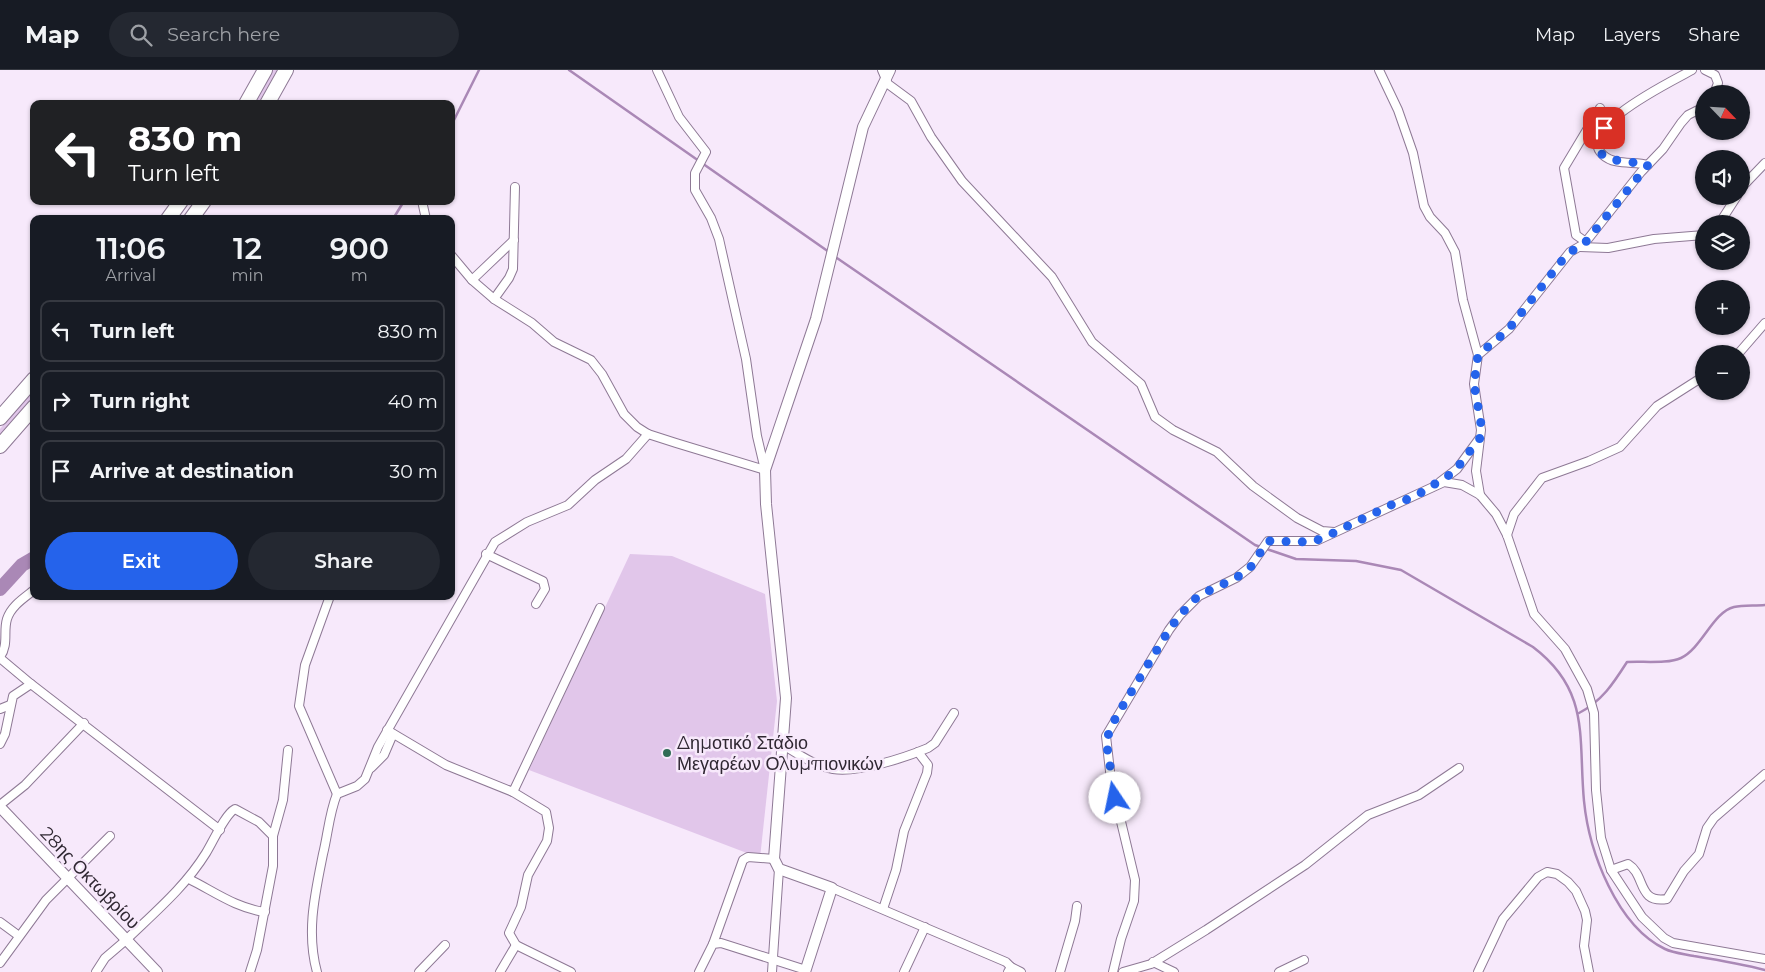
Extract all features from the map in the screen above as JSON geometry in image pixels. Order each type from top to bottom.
[{"type":"highway","points":[[248,100],[265,70]]},
{"type":"highway","points":[[269,100],[286,70]]},
{"type":"highway","points":[[0,418],[30,384]]},
{"type":"highway","points":[[0,446],[30,412]]},
{"type":"street","points":[[657,70],[679,117],[704,146],[705,154],[695,173],[694,181],[697,196],[711,218],[719,239],[746,359],[757,436],[765,470],[766,504],[785,685],[784,745],[774,859],[780,868],[925,927],[1021,972]]},
{"type":"street","points":[[1379,70],[1398,110],[1413,153],[1424,206],[1430,217],[1445,233],[1453,247],[1463,300],[1478,355],[1474,384],[1481,424],[1476,471],[1480,495]]},
{"type":"street","points":[[1648,165],[1617,162],[1602,155],[1598,146],[1600,134],[1619,114],[1692,70]]},
{"type":"street","points":[[1705,70],[1716,75],[1717,85]]},
{"type":"street","points":[[765,470],[810,337],[863,127],[885,73],[911,101],[949,165],[976,199],[1045,268],[1092,342],[1141,384],[1155,416],[1173,430],[1217,452],[1253,486],[1296,518],[1322,531],[1334,532]]},
{"type":"street","points":[[1600,108],[1564,168],[1576,235],[1583,244],[1608,248],[1654,239],[1695,236]]},
{"type":"street","points":[[1478,355],[1508,330],[1570,252],[1583,244],[1648,165],[1663,150],[1688,115],[1695,112]]},
{"type":"street","points":[[1750,179],[1765,163]]},
{"type":"street","points":[[494,300],[509,278],[513,268],[515,186]]},
{"type":"street","points":[[472,280],[514,240]]},
{"type":"street","points":[[455,261],[472,280],[494,300],[532,323],[554,342],[591,360],[602,374],[624,414],[632,423],[648,434],[765,470]]},
{"type":"street","points":[[1746,345],[1765,323]]},
{"type":"street","points":[[1507,535],[1514,514],[1542,478],[1589,461],[1620,447],[1657,406],[1695,382]]},
{"type":"street","points":[[337,794],[361,783],[370,769],[486,554],[495,542],[537,517],[568,505],[594,480],[626,459],[648,434]]},
{"type":"street","points":[[1113,972],[1121,938],[1134,901],[1135,880],[1111,780],[1106,736],[1169,630],[1198,596],[1236,578],[1254,564],[1268,541],[1316,541],[1414,497],[1457,470],[1480,438]]},
{"type":"street","points":[[1436,484],[1456,483],[1480,495],[1496,514],[1507,535],[1534,614],[1571,658],[1593,706],[1597,809],[1601,838],[1611,870],[1642,917],[1664,938],[1679,944],[1765,959]]},
{"type":"street","points":[[486,554],[543,581],[545,589],[536,604]]},
{"type":"street","points":[[30,593],[15,606],[7,618],[6,646],[0,657],[30,684],[84,723],[220,830]]},
{"type":"street","points":[[317,972],[312,944],[313,905],[329,816],[337,794],[300,706],[304,665],[328,600]]},
{"type":"street","points":[[513,792],[600,608]]},
{"type":"street","points":[[0,744],[6,730],[13,696],[30,684]]},
{"type":"street","points":[[0,709],[10,705]]},
{"type":"street","points":[[784,745],[820,764],[842,770],[858,768],[918,752],[935,743],[954,713]]},
{"type":"street","points":[[0,723],[6,730]]},
{"type":"street","points":[[0,806],[25,785],[84,723]]},
{"type":"street","points":[[390,732],[465,774],[513,792],[546,812],[549,828],[547,841],[528,875],[522,907],[511,928],[510,937],[516,945],[570,972]]},
{"type":"street","points":[[250,972],[265,912],[274,860],[273,836],[283,800],[288,750]]},
{"type":"street","points":[[883,909],[896,870],[904,831],[927,773],[928,765],[918,752]]},
{"type":"street","points":[[1123,972],[1142,968],[1153,962],[1298,869],[1368,815],[1419,795],[1459,768]]},
{"type":"street","points":[[1611,870],[1622,865],[1632,866],[1648,896],[1657,900],[1667,899],[1684,871],[1699,854],[1707,828],[1714,818],[1765,774]]},
{"type":"street","name":"28ης Οκτωβρίου","points":[[0,806],[157,972]]},
{"type":"street","points":[[96,972],[105,958],[189,879],[220,830],[227,814],[239,809],[267,828],[273,836]]},
{"type":"street","points":[[0,963],[46,900],[110,836]]},
{"type":"street","points":[[699,972],[713,944],[743,860],[748,857],[774,859]]},
{"type":"street","points":[[772,972],[780,868]]},
{"type":"street","points":[[1478,972],[1490,942],[1503,919],[1541,874],[1547,872],[1557,874],[1568,882],[1576,891],[1585,910],[1587,920],[1584,946],[1589,972]]},
{"type":"street","points":[[189,879],[224,899],[247,908],[265,912]]},
{"type":"street","points":[[713,944],[728,943],[806,971],[832,888]]},
{"type":"street","points":[[1060,972],[1075,921],[1077,906]]},
{"type":"street","points":[[0,922],[19,936]]},
{"type":"street","points":[[904,972],[925,927]]},
{"type":"street","points":[[419,972],[445,945]]},
{"type":"street","points":[[500,972],[516,945]]},
{"type":"street","points":[[1279,972],[1304,960]]},
{"type":"street","points":[[1153,962],[1174,972]]},
{"type":"shaded area","points":[[273,70],[277,70],[260,100],[256,100]]},
{"type":"shaded area","points":[[30,395],[30,401],[0,435],[0,429]]},
{"type":"shaded area","points":[[630,554],[672,556],[765,594],[777,701],[760,858],[529,770]]},
{"type":"waterway","points":[[455,118],[479,70]]},
{"type":"waterway","points":[[569,70],[829,252]]},
{"type":"waterway","points":[[395,215],[402,205]]},
{"type":"waterway","points":[[834,256],[1255,545],[1296,559],[1356,561],[1401,570],[1533,647],[1552,664],[1565,681],[1573,698],[1581,736],[1584,801],[1587,821],[1599,864],[1608,886],[1620,906],[1648,938],[1665,949],[1765,970]]},
{"type":"waterway","points":[[0,589],[22,565],[30,560]]},
{"type":"waterway","points":[[1579,713],[1601,697],[1612,685],[1627,662],[1662,662],[1681,658],[1695,647],[1727,610],[1738,606],[1765,605]]},
{"type":"place","name":"Δημοτικό Στάδιο Μεγαρέων Ολυμπιονικών","points":[[667,753]]},
{"type":"route","points":[[1115,798],[1106,736],[1169,630],[1198,596],[1243,573],[1254,564],[1268,541],[1316,541],[1346,528],[1391,505],[1414,497],[1451,475],[1472,450],[1480,438],[1481,430],[1474,384],[1474,372],[1478,355],[1508,330],[1564,258],[1584,244],[1648,165],[1639,162],[1617,162],[1602,155],[1598,146],[1598,140],[1604,128]]}]
